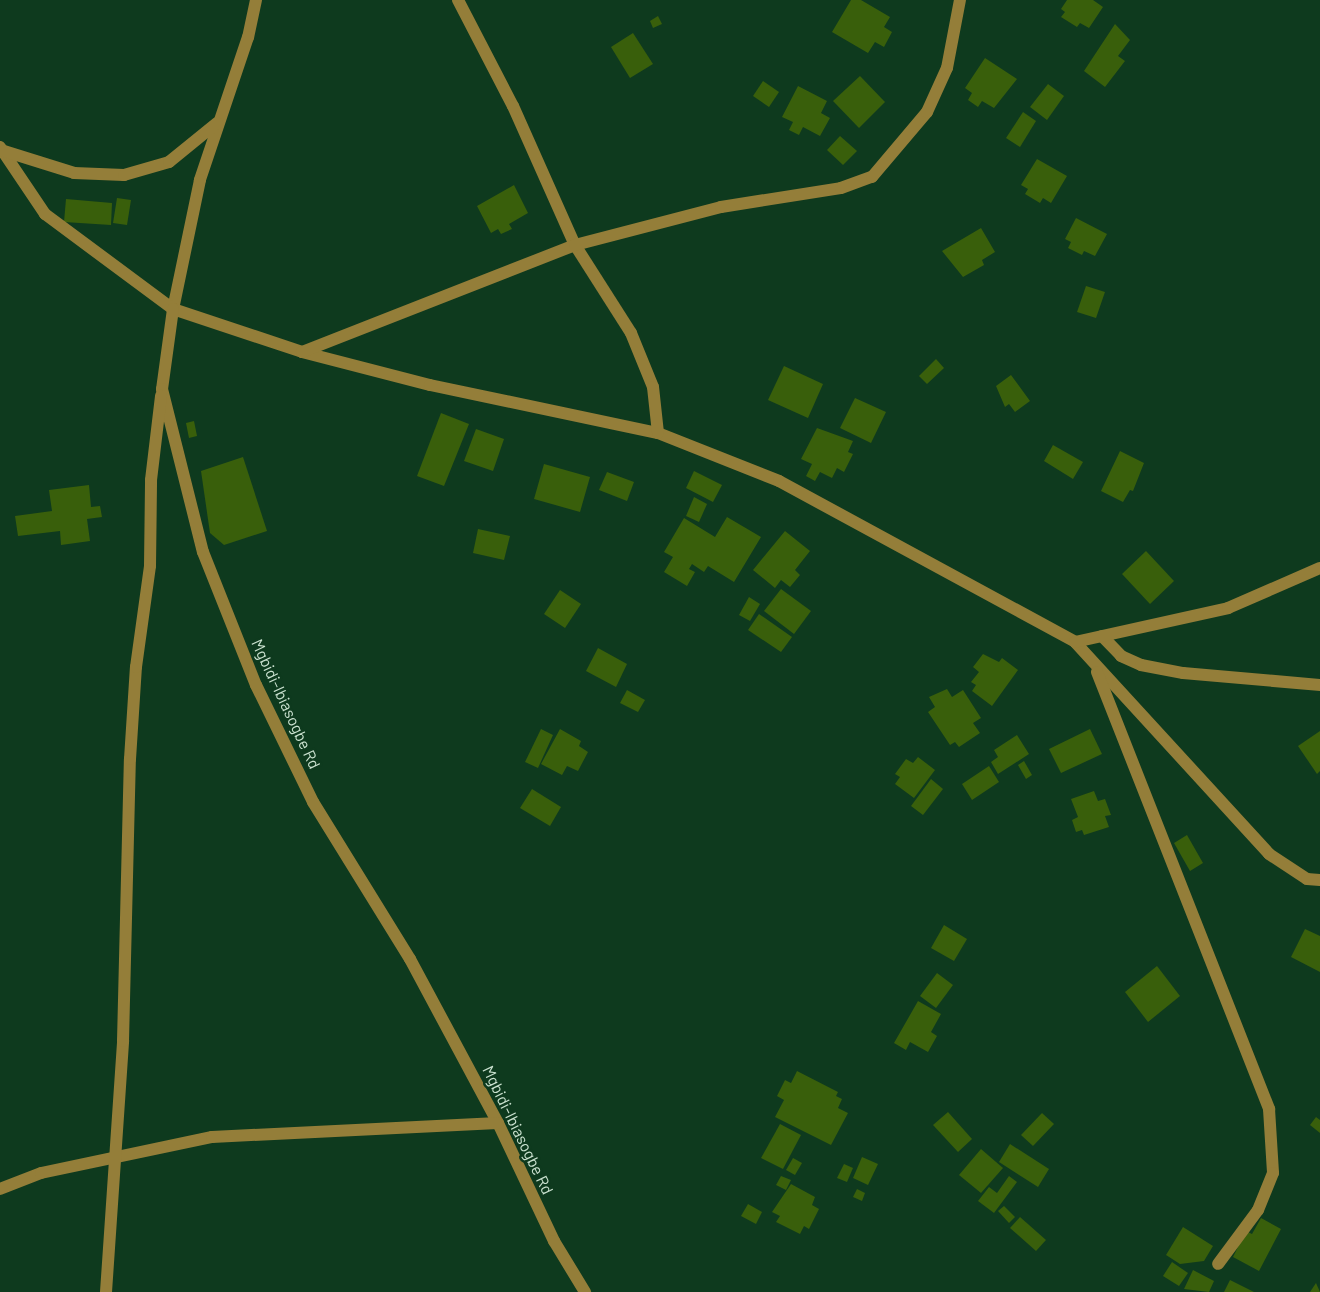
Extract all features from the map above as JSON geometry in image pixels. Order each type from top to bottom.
[{"type":"street","name":"Mgbidi-Ibiasogbe Rd","points":[[256,0],[248,37],[218,122],[182,253],[162,389],[203,552],[256,685],[313,802],[410,959],[498,1123],[579,1288]]},
{"type":"street","points":[[458,0],[513,106],[576,245],[631,333],[652,387],[658,433]]},
{"type":"street","points":[[302,352],[576,245],[721,207],[841,188],[872,177],[927,112],[947,68],[960,0]]},
{"type":"street","points":[[2,149],[74,173],[124,175],[169,162],[218,122]]},
{"type":"street","points":[[2,149],[45,214],[173,309],[302,352],[430,384],[658,433],[779,481],[1075,642],[1269,854],[1307,879],[1320,880]]},
{"type":"street","points":[[106,1292],[123,1041],[130,759],[136,667],[150,566],[151,480],[162,389]]},
{"type":"street","points":[[1075,642],[1228,608],[1320,568]]},
{"type":"street","points":[[1102,636],[1121,656],[1141,665],[1183,673],[1320,685]]},
{"type":"street","points":[[1093,664],[1269,1109],[1273,1173],[1258,1210],[1218,1264]]},
{"type":"street","points":[[0,1189],[41,1173],[212,1137],[498,1123]]},
{"type":"building","points":[[851,0],[861,0],[890,17],[884,27],[892,32],[884,47],[875,42],[868,53],[832,32]]},
{"type":"building","points":[[1067,0],[1093,0],[1103,7],[1089,28],[1080,23],[1077,27],[1061,17],[1065,12],[1061,9]]},
{"type":"building","points":[[658,16],[662,24],[653,28],[650,21]]},
{"type":"building","points":[[1115,24],[1130,40],[1118,56],[1125,61],[1105,87],[1084,71]]},
{"type":"building","points":[[633,33],[653,64],[630,78],[611,47]]},
{"type":"building","points":[[985,58],[1017,79],[994,108],[982,101],[978,107],[968,100],[972,93],[965,88]]},
{"type":"building","points":[[860,76],[885,102],[859,128],[833,101]]},
{"type":"building","points":[[763,81],[779,92],[769,107],[753,96]]},
{"type":"building","points":[[1048,84],[1064,96],[1047,120],[1030,107]]},
{"type":"building","points":[[798,86],[827,101],[821,113],[830,118],[820,136],[803,127],[799,135],[789,130],[793,122],[782,117]]},
{"type":"building","points":[[1023,112],[1036,121],[1020,147],[1006,138]]},
{"type":"building","points":[[840,136],[857,151],[843,165],[827,150]]},
{"type":"building","points":[[1037,159],[1067,176],[1051,203],[1043,198],[1040,203],[1025,194],[1028,189],[1021,185]]},
{"type":"building","points":[[514,185],[528,213],[509,224],[512,229],[501,234],[498,229],[491,233],[477,206]]},
{"type":"building","points":[[117,198],[131,200],[127,225],[113,223]]},
{"type":"building","points":[[66,199],[112,203],[111,225],[64,222]]},
{"type":"building","points":[[1076,218],[1107,234],[1095,256],[1084,251],[1082,255],[1068,248],[1071,242],[1065,239]]},
{"type":"building","points":[[981,228],[995,252],[982,260],[984,265],[963,277],[942,251]]},
{"type":"building","points":[[1086,286],[1105,292],[1096,318],[1077,312]]},
{"type":"building","points":[[936,359],[944,368],[927,384],[919,376]]},
{"type":"building","points":[[784,366],[823,384],[808,418],[768,400]]},
{"type":"building","points":[[1011,375],[1030,401],[1015,412],[1009,404],[1005,407],[996,386]]},
{"type":"building","points":[[855,398],[886,412],[871,443],[840,428]]},
{"type":"building","points":[[441,413],[469,424],[444,486],[417,476]]},
{"type":"building","points":[[194,421],[197,436],[189,438],[186,423]]},
{"type":"building","points":[[817,428],[853,441],[848,452],[853,454],[844,472],[837,468],[832,478],[820,472],[815,481],[806,476],[812,464],[801,459]]},
{"type":"building","points":[[476,429],[504,439],[493,471],[464,461]]},
{"type":"building","points":[[1053,445],[1083,462],[1073,479],[1044,461]]},
{"type":"building","points":[[1120,451],[1144,463],[1133,491],[1130,490],[1123,502],[1101,491]]},
{"type":"building","points":[[243,457],[267,531],[224,545],[210,533],[201,471]]},
{"type":"building","points":[[544,464],[590,477],[580,512],[534,499]]},
{"type":"building","points":[[694,471],[722,485],[713,502],[686,488]]},
{"type":"building","points":[[607,472],[634,482],[627,501],[599,490]]},
{"type":"building","points":[[89,485],[91,507],[100,506],[102,517],[87,519],[90,541],[61,545],[60,531],[18,536],[15,516],[52,511],[49,490]]},
{"type":"building","points":[[694,497],[707,504],[699,522],[686,516]]},
{"type":"building","points":[[727,517],[761,537],[734,582],[708,566],[704,572],[692,564],[689,569],[695,572],[687,586],[664,572],[673,557],[664,552],[684,518],[715,537]]},
{"type":"building","points":[[478,529],[510,536],[504,560],[473,553]]},
{"type":"building","points":[[785,531],[810,551],[795,570],[800,575],[790,587],[781,580],[775,588],[753,570]]},
{"type":"building","points":[[1146,551],[1174,581],[1150,604],[1122,574]]},
{"type":"building","points":[[781,589],[811,611],[794,634],[764,611]]},
{"type":"building","points":[[560,590],[581,604],[565,628],[544,614]]},
{"type":"building","points":[[749,597],[760,604],[750,621],[739,615]]},
{"type":"building","points":[[759,614],[792,637],[781,652],[748,630]]},
{"type":"building","points":[[598,648],[627,664],[616,687],[586,671]]},
{"type":"building","points":[[983,654],[999,662],[1002,658],[1018,670],[992,706],[972,691],[976,685],[971,682],[979,672],[973,667]]},
{"type":"building","points":[[947,689],[952,697],[963,690],[981,718],[973,723],[980,733],[959,747],[955,742],[950,745],[928,712],[935,707],[929,697]]},
{"type":"building","points":[[627,690],[645,700],[638,712],[620,703]]},
{"type":"building","points":[[541,729],[553,735],[538,768],[525,762]]},
{"type":"building","points":[[560,729],[581,741],[579,746],[588,752],[578,771],[567,766],[562,775],[541,764]]},
{"type":"building","points":[[1090,729],[1102,754],[1061,773],[1049,749]]},
{"type":"building","points":[[1320,731],[1320,771],[1317,774],[1298,746]]},
{"type":"building","points":[[1017,735],[1029,754],[998,774],[991,762],[998,757],[994,750]]},
{"type":"building","points":[[918,757],[935,770],[914,798],[895,784],[900,777],[895,774],[906,759],[913,763]]},
{"type":"building","points":[[1024,761],[1032,775],[1026,779],[1018,765]]},
{"type":"building","points":[[989,766],[999,782],[972,800],[962,784]]},
{"type":"building","points":[[931,779],[943,789],[923,815],[911,806]]},
{"type":"building","points":[[532,789],[561,807],[550,826],[520,808]]},
{"type":"building","points":[[1094,791],[1098,801],[1105,799],[1111,815],[1105,816],[1109,827],[1084,835],[1082,830],[1076,832],[1072,820],[1078,817],[1071,799]]},
{"type":"building","points":[[1187,835],[1203,863],[1190,871],[1174,843]]},
{"type":"building","points":[[944,925],[967,939],[954,961],[931,948]]},
{"type":"building","points":[[1305,929],[1320,936],[1320,972],[1291,957]]},
{"type":"building","points":[[1157,966],[1180,996],[1148,1022],[1125,992]]},
{"type":"building","points":[[937,973],[953,985],[936,1008],[920,996]]},
{"type":"building","points":[[918,1001],[941,1014],[931,1032],[937,1036],[928,1052],[910,1042],[906,1050],[894,1043]]},
{"type":"building","points":[[797,1071],[838,1092],[836,1096],[842,1099],[838,1108],[848,1113],[831,1145],[775,1117],[784,1100],[777,1096],[785,1080],[791,1083]]},
{"type":"building","points":[[948,1112],[972,1139],[958,1152],[933,1125]]},
{"type":"building","points":[[1042,1113],[1054,1124],[1033,1146],[1021,1135]]},
{"type":"building","points":[[1316,1117],[1320,1120],[1320,1133],[1310,1125]]},
{"type":"building","points":[[780,1124],[801,1135],[783,1169],[761,1158]]},
{"type":"building","points":[[1010,1144],[1049,1169],[1038,1187],[999,1162]]},
{"type":"building","points":[[981,1149],[1003,1168],[981,1193],[959,1175]]},
{"type":"building","points":[[862,1157],[878,1164],[868,1185],[853,1178]]},
{"type":"building","points":[[793,1158],[802,1163],[795,1175],[786,1170]]},
{"type":"building","points":[[844,1164],[853,1168],[847,1182],[837,1178]]},
{"type":"building","points":[[781,1176],[791,1180],[786,1190],[776,1185]]},
{"type":"building","points":[[1009,1176],[1017,1182],[994,1213],[978,1201],[989,1187],[997,1193]]},
{"type":"building","points":[[791,1184],[815,1197],[812,1205],[819,1209],[809,1229],[804,1226],[800,1234],[776,1222],[780,1216],[772,1212]]},
{"type":"building","points":[[857,1189],[865,1193],[862,1201],[853,1197]]},
{"type":"building","points":[[748,1204],[762,1212],[756,1224],[741,1216]]},
{"type":"building","points":[[1004,1206],[1015,1217],[1009,1223],[998,1211]]},
{"type":"building","points":[[1020,1217],[1046,1240],[1036,1251],[1010,1228]]},
{"type":"building","points":[[1261,1218],[1281,1229],[1259,1271],[1233,1257],[1246,1231],[1252,1234]]},
{"type":"building","points":[[1183,1227],[1213,1246],[1204,1261],[1180,1264],[1166,1255]]},
{"type":"building","points":[[1172,1262],[1188,1273],[1179,1286],[1163,1276]]},
{"type":"building","points":[[1193,1270],[1214,1281],[1209,1292],[1184,1289]]},
{"type":"building","points":[[1230,1280],[1254,1292],[1224,1292]]},
{"type":"building","points":[[1316,1283],[1320,1292],[1310,1292]]}]
